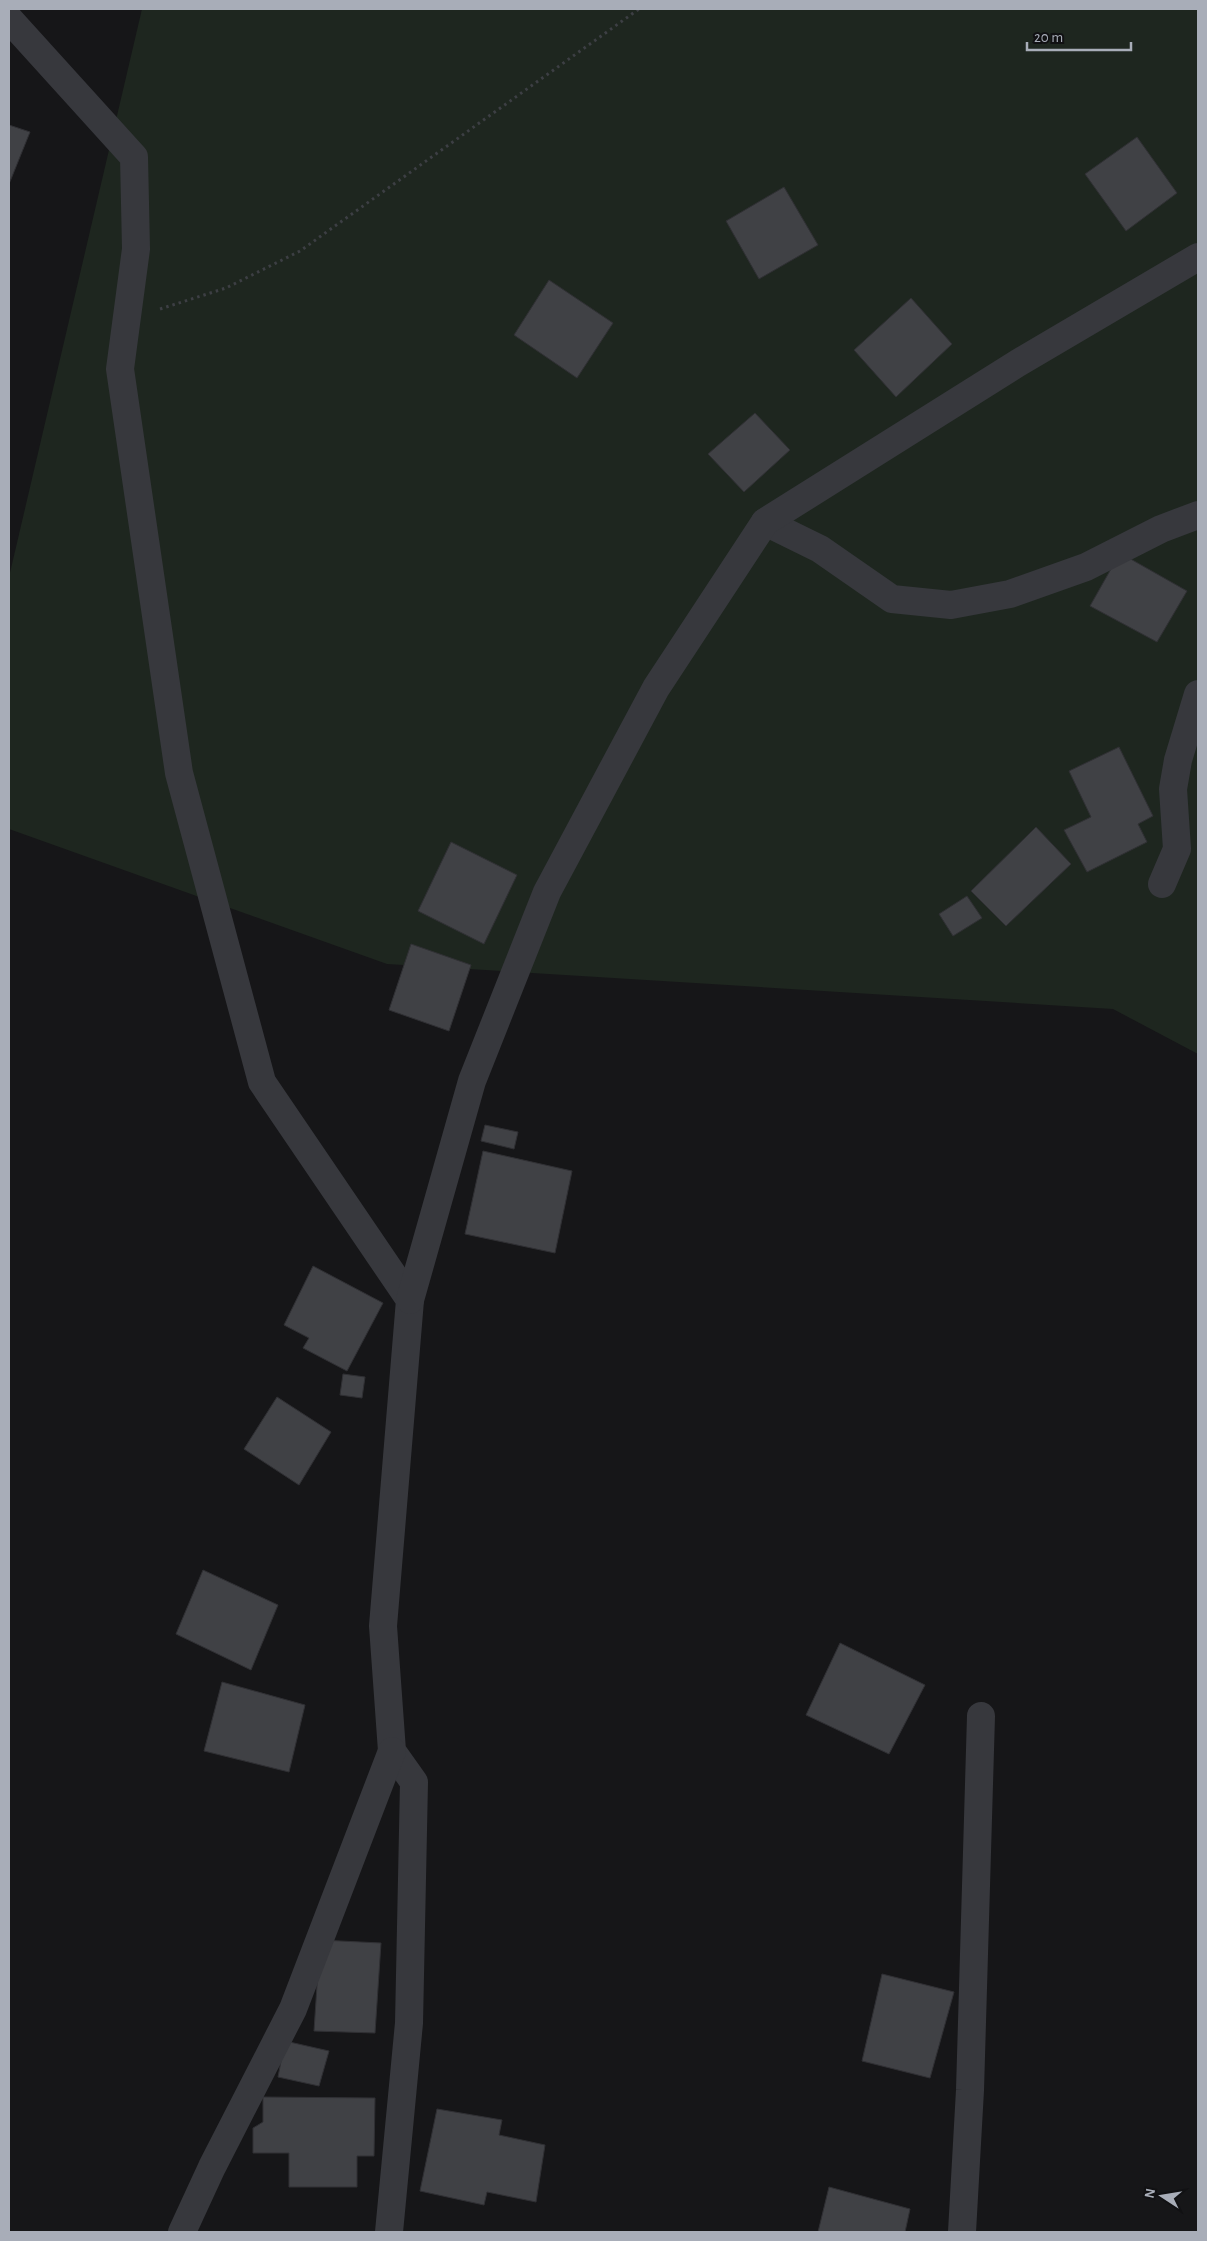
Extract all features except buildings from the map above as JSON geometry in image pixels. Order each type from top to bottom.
[{"type":"street","points":[[9,19],[134,157],[136,249],[120,369],[179,773],[262,1082],[410,1300]]},
{"type":"street","points":[[182,2232],[212,2167],[293,2009],[392,1751],[383,1626],[410,1300],[472,1081],[547,892],[656,688],[765,522],[1018,363],[1198,257]]},
{"type":"street","points":[[765,522],[820,549],[892,599],[951,605],[1010,594],[1086,566],[1161,528],[1198,515]]},
{"type":"street","points":[[1162,884],[1177,849],[1173,789],[1178,760],[1198,694]]},
{"type":"street","points":[[962,2232],[970,2090],[981,1716]]},
{"type":"street","points":[[389,2232],[409,2023],[414,1782],[392,1751]]},
{"type":"path","points":[[126,320],[226,288],[300,251],[639,9]]},
{"type":"shaded area","points":[[142,9],[1198,9],[1198,1054],[1113,1009],[387,964],[9,829],[9,577]]}]
